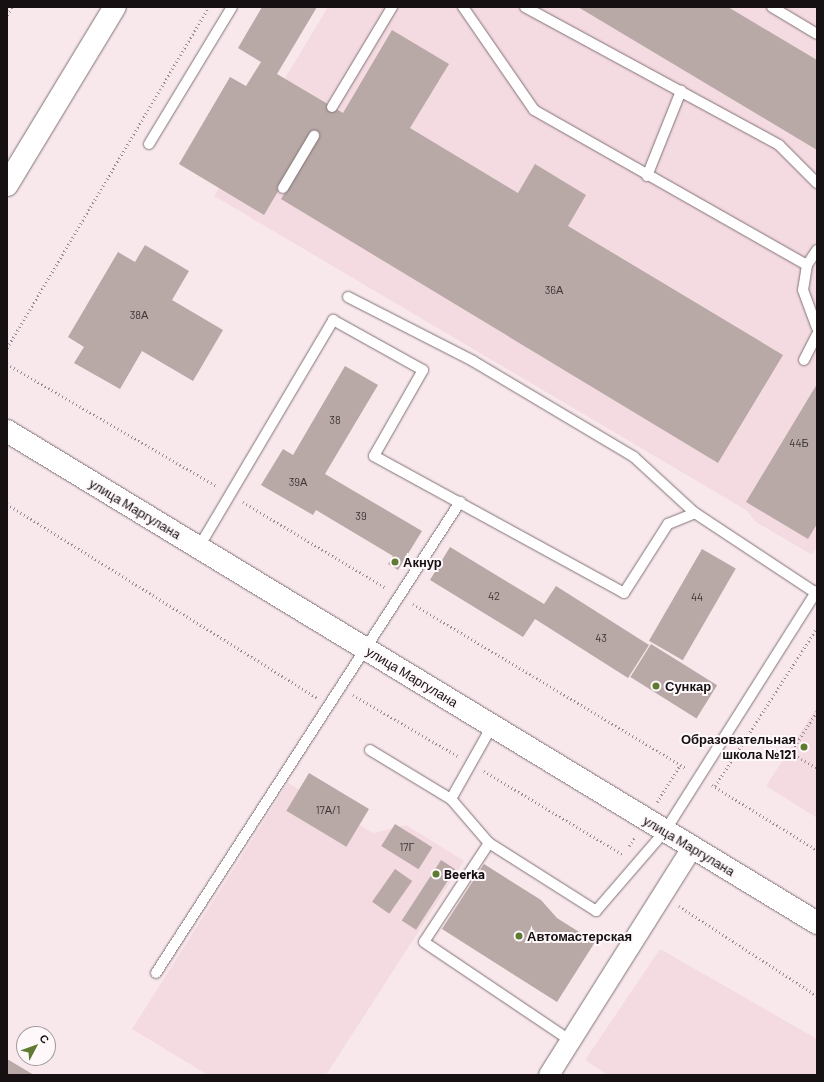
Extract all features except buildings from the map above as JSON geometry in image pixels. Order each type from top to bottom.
[{"type":"street","points":[[7,185],[115,7]]},
{"type":"street","name":"улица Маргулана","points":[[7,431],[817,923]]},
{"type":"street","points":[[549,1075],[667,890],[692,848]]},
{"type":"lane","points":[[149,144],[232,7]]},
{"type":"lane","points":[[332,107],[392,7]]},
{"type":"lane","points":[[463,7],[534,110],[647,176],[807,264]]},
{"type":"lane","points":[[525,7],[779,145],[817,183]]},
{"type":"lane","points":[[772,7],[817,34]]},
{"type":"lane","points":[[647,176],[681,91]]},
{"type":"lane","points":[[283,188],[314,136]]},
{"type":"lane","points":[[817,250],[807,264],[803,290],[817,328]]},
{"type":"lane","points":[[348,297],[473,361],[634,457],[695,513],[817,592],[665,831],[596,912],[489,843],[451,799],[370,750]]},
{"type":"lane","points":[[199,547],[333,320],[423,370],[374,456],[624,593],[668,524],[695,513]]},
{"type":"lane","points":[[804,360],[817,334]]},
{"type":"lane","points":[[156,973],[329,705],[367,650],[460,502]]},
{"type":"lane","points":[[451,799],[492,726]]},
{"type":"lane","points":[[489,843],[424,942],[571,1041]]},
{"type":"path","points":[[7,15],[12,7]]},
{"type":"path","points":[[7,348],[209,7]]},
{"type":"path","points":[[7,504],[329,705],[355,695],[638,864]]},
{"type":"path","points":[[715,786],[817,628]]},
{"type":"path","points":[[817,712],[791,753],[817,768]]},
{"type":"path","points":[[667,890],[681,909],[817,996]]},
{"type":"shaded area","points":[[328,7],[817,7],[817,546],[812,555],[756,522],[746,510],[214,196]]},
{"type":"shaded area","name":"Образовательная школа №121","points":[[817,707],[817,818],[766,786]]},
{"type":"shaded area","points":[[288,783],[373,833],[406,825],[464,861],[326,1075],[208,1075],[132,1029]]},
{"type":"shaded area","points":[[660,949],[817,1039],[817,1075],[608,1075],[585,1060]]},
{"type":"place","name":"Акнур","points":[[395,562]]},
{"type":"place","name":"Сункар","points":[[656,686]]},
{"type":"place","name":"Образовательная школа №121","points":[[804,747]]},
{"type":"place","name":"Beerka","points":[[436,874]]},
{"type":"place","name":"Автомастерская","points":[[519,936]]}]
